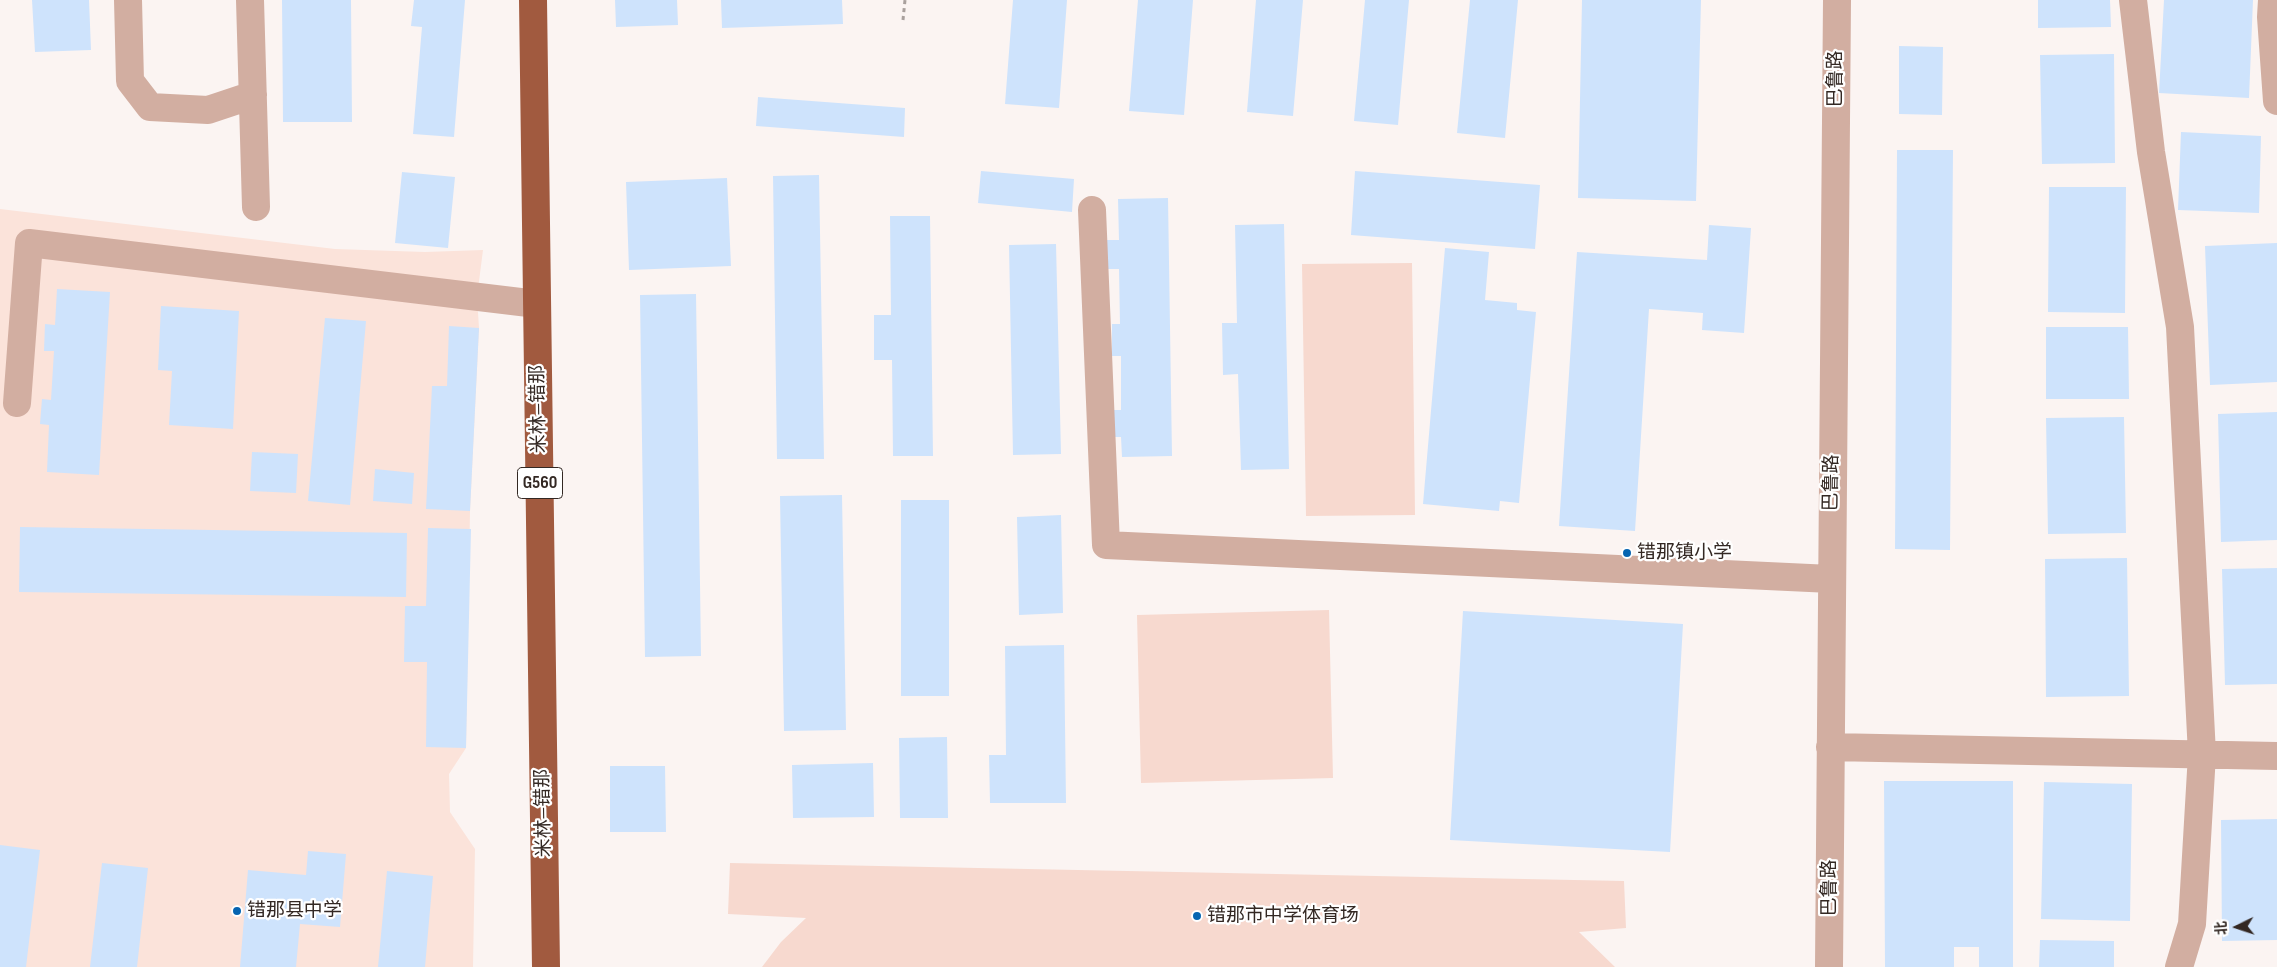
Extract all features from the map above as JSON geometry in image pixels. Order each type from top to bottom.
[{"type":"highway","name":"米林—错那","points":[[533,0],[546,967]]},
{"type":"street","points":[[128,0],[130,81],[150,107],[208,110],[253,95]]},
{"type":"street","points":[[250,0],[256,207]]},
{"type":"street","name":"巴鲁路","points":[[1829,967],[1836,0]]},
{"type":"street","points":[[2133,0],[2151,152],[2180,327],[2202,754],[2192,924],[2179,967]]},
{"type":"street","points":[[2272,0],[2271,16],[2277,101]]},
{"type":"street","points":[[1092,210],[1106,545],[1831,579]]},
{"type":"street","points":[[17,403],[29,243],[537,304]]},
{"type":"street","points":[[1830,747],[2277,756]]},
{"type":"path","points":[[903,20],[905,0]]},
{"type":"shaded area","points":[[0,209],[335,249],[425,252],[483,250],[477,297],[479,328],[470,511],[466,748],[449,774],[450,812],[475,849],[473,967],[0,967]]},
{"type":"shaded area","points":[[1412,263],[1415,515],[1306,516],[1302,264]]},
{"type":"shaded area","points":[[1329,610],[1333,778],[1141,783],[1137,615]]},
{"type":"shaded area","name":"错那市中学体育场","points":[[730,863],[1624,881],[1626,928],[1579,932],[1615,967],[762,967],[781,942],[806,918],[728,914]]},
{"type":"building","points":[[32,0],[89,0],[91,50],[35,52]]},
{"type":"building","points":[[282,0],[351,0],[352,122],[283,122]]},
{"type":"building","points":[[414,0],[465,0],[454,137],[413,134],[422,27],[411,26]]},
{"type":"building","points":[[615,0],[677,0],[678,25],[616,27]]},
{"type":"building","points":[[721,0],[842,0],[843,24],[722,28]]},
{"type":"building","points":[[1013,0],[1067,0],[1059,108],[1005,104]]},
{"type":"building","points":[[1138,0],[1193,0],[1184,115],[1129,111]]},
{"type":"building","points":[[1256,0],[1303,0],[1293,116],[1247,112]]},
{"type":"building","points":[[1365,0],[1409,0],[1398,125],[1354,121]]},
{"type":"building","points":[[1470,0],[1518,0],[1505,138],[1457,133]]},
{"type":"building","points":[[1582,0],[1701,0],[1696,201],[1578,198]]},
{"type":"building","points":[[2038,0],[2110,0],[2111,27],[2038,28]]},
{"type":"building","points":[[2164,0],[2253,0],[2249,98],[2159,93]]},
{"type":"building","points":[[1899,46],[1943,47],[1942,115],[1899,114]]},
{"type":"building","points":[[2114,54],[2115,163],[2042,164],[2040,55]]},
{"type":"building","points":[[758,97],[905,108],[904,137],[756,126]]},
{"type":"building","points":[[2181,132],[2261,136],[2259,213],[2178,210]]},
{"type":"building","points":[[1897,150],[1953,150],[1950,550],[1895,549]]},
{"type":"building","points":[[981,171],[1074,179],[1072,212],[978,203]]},
{"type":"building","points":[[1355,171],[1540,185],[1535,249],[1351,235]]},
{"type":"building","points":[[402,172],[455,177],[448,248],[395,243]]},
{"type":"building","points":[[819,175],[824,459],[777,459],[773,176]]},
{"type":"building","points":[[727,178],[731,266],[629,270],[626,182]]},
{"type":"building","points":[[2049,187],[2126,187],[2125,313],[2048,312]]},
{"type":"building","points":[[1168,198],[1172,456],[1122,457],[1121,437],[1112,437],[1112,410],[1121,410],[1121,356],[1112,356],[1112,324],[1120,324],[1119,269],[1107,269],[1107,240],[1119,240],[1118,199]]},
{"type":"building","points":[[890,216],[930,216],[933,456],[893,456],[892,360],[874,360],[874,315],[891,315]]},
{"type":"building","points":[[1284,224],[1289,469],[1241,470],[1238,374],[1223,375],[1222,323],[1237,323],[1235,225]]},
{"type":"building","points":[[1709,225],[1751,228],[1744,333],[1702,330],[1703,313],[1649,309],[1635,531],[1559,526],[1577,252],[1707,260]]},
{"type":"building","points":[[2277,243],[2277,382],[2210,385],[2205,246]]},
{"type":"building","points":[[1056,244],[1061,454],[1013,455],[1009,245]]},
{"type":"building","points":[[1445,248],[1489,252],[1485,300],[1517,303],[1517,310],[1536,312],[1519,503],[1500,501],[1499,511],[1423,504]]},
{"type":"building","points":[[57,289],[110,292],[99,475],[47,472],[49,425],[40,424],[42,399],[51,400],[54,351],[44,351],[45,324],[55,325]]},
{"type":"building","points":[[696,294],[701,656],[645,657],[640,295]]},
{"type":"building","points":[[161,306],[239,311],[233,429],[169,425],[172,371],[158,370]]},
{"type":"building","points":[[325,318],[366,321],[350,505],[308,501]]},
{"type":"building","points":[[449,326],[479,328],[470,511],[426,509],[432,386],[447,386]]},
{"type":"building","points":[[2046,327],[2128,327],[2129,399],[2046,399]]},
{"type":"building","points":[[2277,412],[2277,540],[2221,542],[2218,414]]},
{"type":"building","points":[[2124,417],[2126,533],[2048,534],[2046,418]]},
{"type":"building","points":[[252,452],[298,454],[296,493],[250,491]]},
{"type":"building","points":[[375,469],[414,473],[412,504],[373,501]]},
{"type":"building","points":[[842,495],[846,730],[784,731],[780,496]]},
{"type":"building","points":[[901,500],[949,500],[949,696],[901,696]]},
{"type":"building","points":[[1061,515],[1063,613],[1019,615],[1017,517]]},
{"type":"building","points":[[20,527],[407,533],[406,597],[19,592]]},
{"type":"building","points":[[428,528],[471,529],[466,748],[426,747],[427,662],[404,662],[405,606],[426,606]]},
{"type":"building","points":[[2127,558],[2129,696],[2046,697],[2045,559]]},
{"type":"building","points":[[2277,568],[2277,684],[2225,685],[2222,569]]},
{"type":"building","points":[[1463,611],[1683,624],[1670,852],[1450,840]]},
{"type":"building","points":[[1064,645],[1066,803],[990,803],[989,755],[1006,755],[1005,646]]},
{"type":"building","points":[[947,737],[948,818],[900,818],[899,738]]},
{"type":"building","points":[[873,763],[874,817],[793,818],[792,765]]},
{"type":"building","points":[[610,766],[665,766],[666,832],[610,832]]},
{"type":"building","points":[[1884,781],[2013,781],[2013,967],[1979,967],[1979,947],[1954,947],[1954,967],[1885,967]]},
{"type":"building","points":[[2044,782],[2132,784],[2130,921],[2041,919]]},
{"type":"building","points":[[2277,819],[2277,940],[2222,941],[2221,820]]},
{"type":"building","points":[[0,845],[40,850],[26,967],[0,967]]},
{"type":"building","points":[[308,851],[346,854],[340,927],[300,924],[296,967],[240,967],[248,870],[306,875]]},
{"type":"building","points":[[102,863],[148,868],[137,967],[90,967]]},
{"type":"building","points":[[387,871],[433,876],[425,967],[378,967]]},
{"type":"building","points":[[2040,940],[2114,941],[2114,967],[2039,967]]},
{"type":"place","name":"错那镇小学","points":[[1627,553]]},
{"type":"place","name":"错那县中学","points":[[237,911]]},
{"type":"place","name":"错那市中学体育场","points":[[1197,916]]}]
